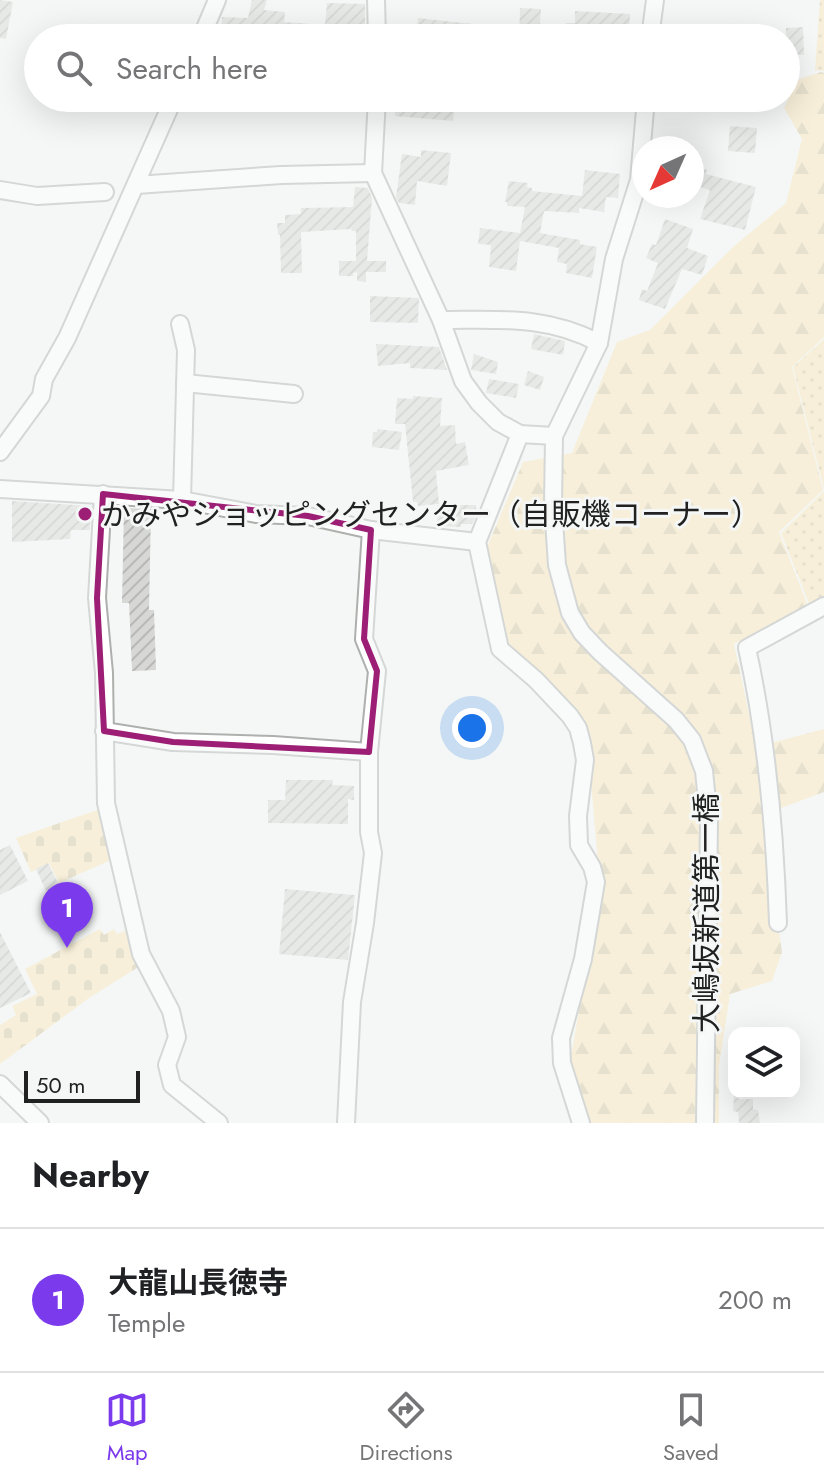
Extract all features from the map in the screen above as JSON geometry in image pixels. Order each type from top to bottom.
[{"type":"street","points":[[207,24],[217,0]]},
{"type":"street","points":[[376,0],[377,24]]},
{"type":"street","points":[[652,24],[655,0]]},
{"type":"street","points":[[0,452],[41,396],[44,379],[67,338],[168,112]]},
{"type":"street","points":[[376,112],[373,173],[441,320],[463,381],[498,422],[520,434],[555,432],[598,345],[614,259],[639,180],[645,112]]},
{"type":"street","points":[[136,185],[281,175],[373,173]]},
{"type":"street","points":[[0,190],[37,196],[105,192]]},
{"type":"street","points":[[441,320],[532,320],[559,325],[598,345]]},
{"type":"street","points":[[180,324],[186,350],[182,500]]},
{"type":"street","points":[[185,383],[294,394]]},
{"type":"street","name":"大嶋坂新道第一橋","points":[[555,432],[553,506],[557,565],[570,613],[582,633],[600,652],[676,720],[692,740],[702,760],[709,821],[705,1123]]},
{"type":"street","points":[[520,434],[477,542],[500,649],[536,680],[570,716],[578,728],[582,743],[585,760],[578,816],[579,845],[592,867],[596,882],[583,959],[561,1038],[562,1063],[581,1123]]},
{"type":"street","points":[[0,489],[182,500],[256,514],[308,516],[371,530],[477,542]]},
{"type":"street","points":[[103,494],[97,598],[104,673],[106,803],[141,954],[171,1011],[177,1037],[167,1065],[172,1085],[219,1123]]},
{"type":"street","points":[[346,1123],[352,1002],[372,866],[369,752],[377,671],[364,639],[371,530]]},
{"type":"street","points":[[778,923],[773,820],[760,713],[747,648],[824,606]]},
{"type":"street","points":[[104,731],[173,742],[369,752]]},
{"type":"street","points":[[0,1084],[40,1123]]},
{"type":"highlighted area","points":[[103,494],[308,516],[371,530],[364,639],[377,671],[369,752],[173,742],[104,731],[97,598]]},
{"type":"green space","points":[[820,0],[824,0],[824,71],[815,70]]},
{"type":"green space","points":[[824,73],[824,337],[792,367],[823,490],[779,532],[808,606],[734,644],[756,747],[824,729],[824,792],[762,815],[782,952],[772,981],[730,994],[719,1066],[719,1123],[585,1123],[570,1063],[600,888],[587,734],[510,660],[487,547],[523,462],[572,453],[617,342],[650,330],[733,247],[786,203],[802,139],[786,112],[800,112],[800,79]]},
{"type":"green space","points":[[824,339],[824,489],[793,367]]},
{"type":"green space","points":[[824,491],[824,601],[810,606],[781,533]]},
{"type":"green space","points":[[97,810],[101,812],[111,860],[59,883],[49,863],[31,872],[16,838]]},
{"type":"green space","points":[[100,929],[104,935],[114,929],[117,934],[127,930],[140,966],[89,998],[0,1064],[0,1025],[16,1015],[12,1006],[37,994],[25,969]]},
{"type":"building","points":[[0,0],[13,2],[6,39],[0,38]]},
{"type":"building","points":[[252,0],[267,0],[264,10],[285,12],[284,22],[311,24],[221,24],[222,17],[248,18]]},
{"type":"building","points":[[327,3],[365,4],[365,24],[325,24]]},
{"type":"building","points":[[520,8],[541,9],[540,24],[519,24]]},
{"type":"building","points":[[575,11],[630,14],[629,24],[566,24],[575,23]]},
{"type":"building","points":[[418,18],[472,24],[417,24]]},
{"type":"building","points":[[800,27],[803,27],[804,55],[800,55]]},
{"type":"building","points":[[395,112],[454,112],[453,121],[395,116]]},
{"type":"building","points":[[730,126],[757,128],[755,153],[728,151]]},
{"type":"building","points":[[421,150],[451,153],[447,186],[417,181],[415,205],[399,203],[396,197],[402,154],[421,157]]},
{"type":"building","points":[[704,169],[706,174],[756,187],[745,230],[700,219],[710,190],[704,188]]},
{"type":"building","points":[[585,170],[620,174],[618,198],[606,197],[604,212],[579,208],[579,213],[544,211],[540,233],[580,240],[580,244],[597,247],[592,278],[566,273],[567,264],[557,262],[559,248],[520,241],[516,271],[489,267],[491,245],[478,244],[480,228],[520,233],[525,207],[507,206],[509,181],[528,183],[527,187],[532,191],[582,196]]},
{"type":"building","points":[[355,187],[368,188],[372,198],[367,261],[386,261],[386,272],[366,272],[366,282],[357,281],[357,272],[353,276],[339,276],[339,261],[356,261],[356,231],[352,229],[301,232],[302,273],[281,273],[277,223],[285,223],[285,215],[301,214],[301,208],[353,207]]},
{"type":"building","points":[[665,219],[693,229],[687,248],[708,256],[702,275],[682,269],[665,309],[639,300],[642,289],[647,291],[658,263],[646,258],[652,244],[656,245]]},
{"type":"building","points":[[370,296],[419,298],[418,323],[370,322]]},
{"type":"building","points":[[534,334],[565,341],[563,355],[531,349]]},
{"type":"building","points":[[376,344],[439,347],[447,370],[410,368],[410,363],[378,366]]},
{"type":"building","points":[[474,354],[498,362],[496,374],[471,370]]},
{"type":"building","points":[[528,371],[544,377],[540,390],[524,385]]},
{"type":"building","points":[[489,379],[519,384],[516,398],[486,393]]},
{"type":"building","points":[[413,396],[442,398],[440,426],[455,425],[456,444],[465,442],[469,465],[436,471],[439,504],[418,506],[417,502],[413,502],[405,424],[395,424],[397,398],[413,399]]},
{"type":"building","points":[[377,429],[402,432],[399,450],[372,447],[373,432]]},
{"type":"building","points":[[12,501],[91,506],[90,530],[71,530],[70,539],[12,542]]},
{"type":"building","points":[[437,505],[476,505],[476,515],[472,524],[437,526]]},
{"type":"building","points":[[124,508],[151,509],[149,610],[154,610],[156,670],[132,671],[129,603],[122,603]]},
{"type":"building","points":[[286,780],[333,780],[332,785],[354,786],[354,800],[348,799],[348,824],[268,823],[268,800],[285,800]]},
{"type":"building","points":[[10,845],[28,881],[0,895],[0,850]]},
{"type":"building","points":[[48,863],[59,885],[46,891],[36,869]]},
{"type":"building","points":[[285,889],[355,895],[348,960],[279,954]]},
{"type":"building","points":[[75,912],[81,926],[66,932],[61,917]]},
{"type":"building","points":[[0,932],[31,993],[0,1008]]},
{"type":"building","points":[[734,1099],[753,1099],[753,1109],[758,1110],[760,1123],[739,1123],[738,1112],[733,1111]]},
{"type":"place","name":"かみやショッピングセンター（自販機コーナー）","points":[[85,514]]},
{"type":"place","name":"大龍山長徳寺","points":[[67,948]]}]
